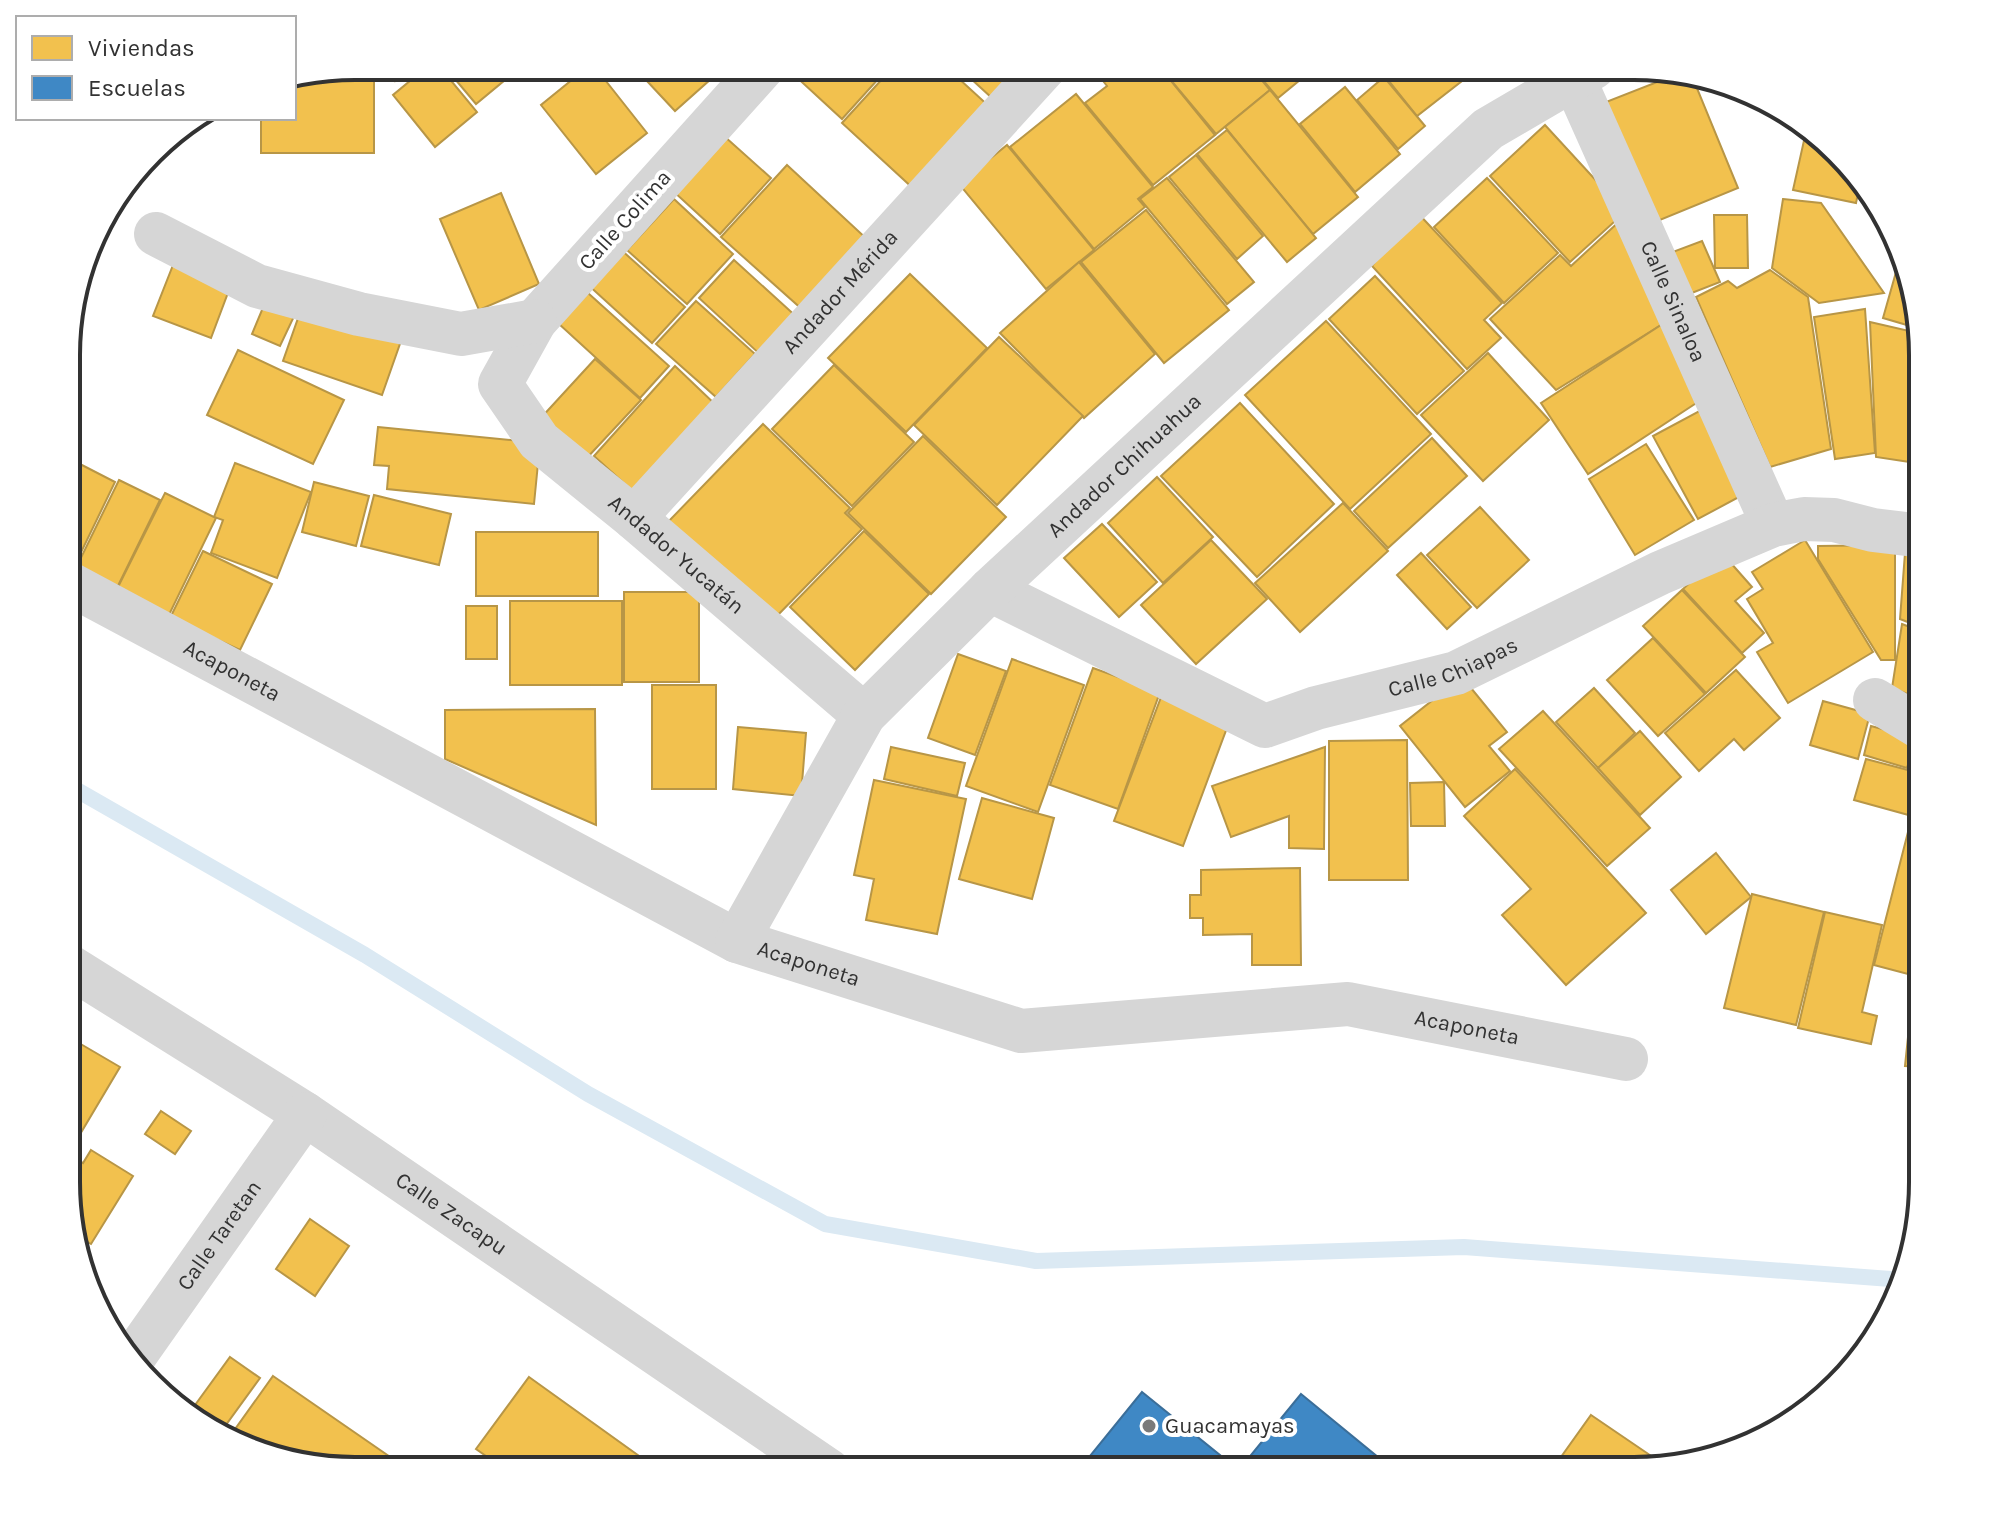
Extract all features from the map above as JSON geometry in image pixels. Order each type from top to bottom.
[{"type":"street","name":"Calle Colima","points":[[500,384],[535,321],[751,81]]},
{"type":"street","name":"Andador Mérida","points":[[634,518],[1032,81]]},
{"type":"street","name":"Andador Chihuahua","points":[[737,941],[864,715],[990,590],[1488,129],[1568,81]]},
{"type":"street","name":"Calle Sinaloa","points":[[1587,81],[1773,525]]},
{"type":"street","points":[[156,234],[257,286],[359,314],[461,334],[535,321]]},
{"type":"street","name":"Andador Yucatán","points":[[500,384],[539,441],[864,715]]},
{"type":"street","name":"Calle Chiapas","points":[[990,590],[1265,726],[1316,708],[1456,673],[1660,573],[1773,525],[1804,519],[1834,520],[1873,530],[1909,534]]},
{"type":"street","name":"Acaponeta","points":[[80,590],[737,941],[1021,1031],[1348,1004],[1626,1059]]},
{"type":"street","points":[[1875,700],[1909,720]]},
{"type":"street","name":"Calle Zacapu","points":[[81,974],[305,1114],[798,1456]]},
{"type":"street","name":"Calle Taretan","points":[[138,1350],[305,1114]]},
{"type":"building: Viviendas","points":[[337,81],[374,81],[374,153],[261,153],[261,120],[296,120],[296,87]]},
{"type":"building: Viviendas","points":[[410,81],[451,81],[477,112],[435,147],[393,95]]},
{"type":"building: Viviendas","points":[[457,81],[504,81],[476,104]]},
{"type":"building: Viviendas","points":[[571,81],[606,81],[647,133],[596,174],[541,105]]},
{"type":"building: Viviendas","points":[[647,81],[709,81],[675,111]]},
{"type":"building: Viviendas","points":[[801,81],[876,81],[842,119]]},
{"type":"building: Viviendas","points":[[880,81],[961,81],[992,109],[916,191],[842,123]]},
{"type":"building: Viviendas","points":[[973,81],[1007,81],[992,98]]},
{"type":"building: Viviendas","points":[[1103,81],[1171,81],[1215,135],[1153,185],[1085,103],[1107,86]]},
{"type":"building: Viviendas","points":[[1172,81],[1262,81],[1270,90],[1216,134]]},
{"type":"building: Viviendas","points":[[1264,81],[1299,81],[1278,98]]},
{"type":"building: Viviendas","points":[[1379,81],[1387,81],[1425,126],[1398,149],[1357,100]]},
{"type":"building: Viviendas","points":[[1389,81],[1462,81],[1417,116]]},
{"type":"building: Viviendas","points":[[1659,81],[1697,87],[1738,188],[1655,222],[1606,102]]},
{"type":"building: Viviendas","points":[[1345,87],[1400,154],[1355,192],[1300,124]]},
{"type":"building: Viviendas","points":[[1270,90],[1358,197],[1313,234],[1225,127]]},
{"type":"building: Viviendas","points":[[1076,94],[1153,187],[1138,199],[1145,207],[1094,249],[1010,147]]},
{"type":"building: Viviendas","points":[[1545,125],[1625,212],[1570,262],[1490,176]]},
{"type":"building: Viviendas","points":[[1227,130],[1316,238],[1287,262],[1197,154]]},
{"type":"building: Viviendas","points":[[724,136],[771,178],[720,234],[673,191]]},
{"type":"building: Viviendas","points":[[1804,140],[1858,195],[1856,203],[1793,190]]},
{"type":"building: Viviendas","points":[[1007,145],[1094,250],[1046,289],[959,184]]},
{"type":"building: Viviendas","points":[[1196,155],[1263,236],[1237,259],[1169,177]]},
{"type":"building: Viviendas","points":[[787,165],[869,241],[804,311],[721,237]]},
{"type":"building: Viviendas","points":[[1167,178],[1254,282],[1227,304],[1140,199]]},
{"type":"building: Viviendas","points":[[1487,178],[1558,253],[1504,303],[1434,227]]},
{"type":"building: Viviendas","points":[[501,193],[539,284],[479,310],[440,219]]},
{"type":"building: Viviendas","points":[[674,199],[733,254],[687,304],[627,250]]},
{"type":"building: Viviendas","points":[[1783,199],[1821,203],[1884,293],[1819,303],[1772,268]]},
{"type":"building: Viviendas","points":[[1146,210],[1229,310],[1164,363],[1081,262]]},
{"type":"building: Viviendas","points":[[1415,210],[1502,303],[1484,320],[1501,338],[1467,369],[1372,266]]},
{"type":"building: Viviendas","points":[[1714,215],[1747,215],[1748,268],[1715,268]]},
{"type":"building: Viviendas","points":[[1622,219],[1666,322],[1556,390],[1490,319],[1560,255],[1571,266]]},
{"type":"building: Viviendas","points":[[1702,241],[1720,282],[1679,298],[1662,256]]},
{"type":"building: Viviendas","points":[[619,248],[685,307],[652,343],[586,283]]},
{"type":"building: Viviendas","points":[[175,260],[232,282],[211,338],[153,316]]},
{"type":"building: Viviendas","points":[[734,260],[799,319],[764,358],[699,298]]},
{"type":"building: Viviendas","points":[[1079,262],[1155,354],[1084,418],[1000,333]]},
{"type":"building: Viviendas","points":[[1770,270],[1808,297],[1831,449],[1770,467],[1696,297],[1728,281],[1737,288]]},
{"type":"building: Viviendas","points":[[1896,272],[1907,325],[1883,318]]},
{"type":"building: Viviendas","points":[[910,274],[987,348],[906,432],[828,358]]},
{"type":"building: Viviendas","points":[[1375,276],[1464,371],[1417,414],[1329,319]]},
{"type":"building: Viviendas","points":[[588,293],[669,366],[640,398],[559,324]]},
{"type":"building: Viviendas","points":[[267,298],[297,310],[280,346],[252,334]]},
{"type":"building: Viviendas","points":[[696,301],[755,354],[716,397],[656,344]]},
{"type":"building: Viviendas","points":[[303,304],[402,338],[382,395],[283,361]]},
{"type":"building: Viviendas","points":[[1865,309],[1875,453],[1835,459],[1814,317]]},
{"type":"building: Viviendas","points":[[1326,321],[1431,434],[1350,509],[1245,395]]},
{"type":"building: Viviendas","points":[[1870,322],[1908,331],[1909,355],[1909,462],[1876,457]]},
{"type":"building: Viviendas","points":[[1661,325],[1707,396],[1588,474],[1541,403]]},
{"type":"building: Viviendas","points":[[999,337],[1083,416],[997,505],[914,425]]},
{"type":"building: Viviendas","points":[[238,350],[344,400],[313,464],[207,415]]},
{"type":"building: Viviendas","points":[[1488,353],[1549,420],[1483,481],[1421,415]]},
{"type":"building: Viviendas","points":[[595,359],[641,400],[584,461],[539,420]]},
{"type":"building: Viviendas","points":[[834,365],[914,442],[852,506],[772,429]]},
{"type":"building: Viviendas","points":[[675,366],[718,407],[637,495],[594,456]]},
{"type":"building: Viviendas","points":[[1240,403],[1334,504],[1257,577],[1161,476]]},
{"type":"building: Viviendas","points":[[1705,408],[1750,491],[1698,519],[1653,436]]},
{"type":"building: Viviendas","points":[[763,424],[850,508],[845,513],[862,529],[771,622],[667,523]]},
{"type":"building: Viviendas","points":[[378,427],[540,443],[534,504],[387,489],[389,466],[374,465]]},
{"type":"building: Viviendas","points":[[923,436],[1006,517],[931,594],[848,513]]},
{"type":"building: Viviendas","points":[[1432,438],[1467,476],[1388,548],[1354,511]]},
{"type":"building: Viviendas","points":[[1646,444],[1694,520],[1635,555],[1589,479]]},
{"type":"building: Viviendas","points":[[235,463],[311,492],[277,578],[211,553],[223,520],[214,517]]},
{"type":"building: Viviendas","points":[[80,464],[115,482],[80,554]]},
{"type":"building: Viviendas","points":[[1157,477],[1213,537],[1163,583],[1108,523]]},
{"type":"building: Viviendas","points":[[119,480],[160,500],[114,594],[80,578],[80,559]]},
{"type":"building: Viviendas","points":[[314,482],[369,496],[356,546],[302,532]]},
{"type":"building: Viviendas","points":[[165,493],[216,518],[166,621],[114,595]]},
{"type":"building: Viviendas","points":[[374,495],[451,514],[439,565],[361,546]]},
{"type":"building: Viviendas","points":[[1343,503],[1388,551],[1300,632],[1255,583]]},
{"type":"building: Viviendas","points":[[1480,507],[1529,560],[1477,608],[1427,555]]},
{"type":"building: Viviendas","points":[[1102,524],[1157,582],[1119,617],[1064,558]]},
{"type":"building: Viviendas","points":[[864,531],[929,594],[855,670],[790,607]]},
{"type":"building: Viviendas","points":[[476,532],[598,532],[598,596],[476,596]]},
{"type":"building: Viviendas","points":[[1211,540],[1267,599],[1196,664],[1141,605]]},
{"type":"building: Viviendas","points":[[1805,540],[1873,652],[1788,703],[1757,652],[1773,643],[1747,599],[1763,589],[1752,572]]},
{"type":"building: Viviendas","points":[[1895,545],[1895,660],[1881,660],[1818,559],[1818,546]]},
{"type":"building: Viviendas","points":[[203,551],[272,584],[240,650],[170,618]]},
{"type":"building: Viviendas","points":[[1421,553],[1471,607],[1447,629],[1397,575]]},
{"type":"building: Viviendas","points":[[1722,553],[1752,587],[1735,601],[1764,633],[1742,653],[1683,589]]},
{"type":"building: Viviendas","points":[[1905,553],[1909,554],[1909,622],[1900,619]]},
{"type":"building: Viviendas","points":[[1682,590],[1745,657],[1706,693],[1643,626]]},
{"type":"building: Viviendas","points":[[624,592],[699,592],[699,682],[624,682]]},
{"type":"building: Viviendas","points":[[510,601],[622,601],[622,685],[510,685]]},
{"type":"building: Viviendas","points":[[466,606],[497,606],[497,659],[466,659]]},
{"type":"building: Viviendas","points":[[1902,624],[1909,627],[1909,694],[1892,688]]},
{"type":"building: Viviendas","points":[[1653,638],[1705,694],[1658,736],[1607,680]]},
{"type":"building: Viviendas","points":[[958,654],[1006,671],[975,755],[928,738]]},
{"type":"building: Viviendas","points":[[1012,659],[1084,685],[1038,812],[966,786]]},
{"type":"building: Viviendas","points":[[1093,668],[1160,692],[1118,809],[1050,785]]},
{"type":"building: Viviendas","points":[[1736,670],[1780,718],[1744,750],[1734,739],[1699,771],[1665,733]]},
{"type":"building: Viviendas","points":[[1462,677],[1507,732],[1489,746],[1510,771],[1465,807],[1400,726]]},
{"type":"building: Viviendas","points":[[652,685],[716,685],[716,789],[652,789]]},
{"type":"building: Viviendas","points":[[1594,688],[1635,733],[1598,768],[1556,722]]},
{"type":"building: Viviendas","points":[[1163,692],[1231,717],[1183,846],[1114,821]]},
{"type":"building: Viviendas","points":[[1823,701],[1870,714],[1858,759],[1810,745]]},
{"type":"building: Viviendas","points":[[595,709],[596,825],[445,759],[445,710]]},
{"type":"building: Viviendas","points":[[1543,711],[1650,828],[1607,866],[1499,749]]},
{"type":"building: Viviendas","points":[[1871,726],[1909,736],[1907,768],[1864,755]]},
{"type":"building: Viviendas","points":[[738,727],[806,733],[801,796],[733,789]]},
{"type":"building: Viviendas","points":[[1640,731],[1681,777],[1640,815],[1598,768]]},
{"type":"building: Viviendas","points":[[1407,740],[1408,880],[1329,880],[1329,741]]},
{"type":"building: Viviendas","points":[[891,747],[965,763],[957,796],[884,779]]},
{"type":"building: Viviendas","points":[[1325,747],[1324,849],[1289,848],[1289,816],[1231,837],[1212,786]]},
{"type":"building: Viviendas","points":[[1866,759],[1909,770],[1908,815],[1854,800]]},
{"type":"building: Viviendas","points":[[1515,769],[1646,913],[1566,985],[1502,915],[1531,889],[1464,816]]},
{"type":"building: Viviendas","points":[[874,780],[966,799],[937,934],[866,920],[874,879],[854,875]]},
{"type":"building: Viviendas","points":[[1444,782],[1445,826],[1411,826],[1410,783]]},
{"type":"building: Viviendas","points":[[982,798],[1054,818],[1032,899],[959,879]]},
{"type":"building: Viviendas","points":[[1908,832],[1908,974],[1874,965]]},
{"type":"building: Viviendas","points":[[1716,853],[1751,897],[1706,934],[1671,890]]},
{"type":"building: Viviendas","points":[[1300,868],[1301,965],[1252,965],[1252,934],[1203,935],[1203,918],[1190,918],[1190,895],[1201,895],[1201,870]]},
{"type":"building: Viviendas","points":[[1752,894],[1824,912],[1796,1025],[1724,1008]]},
{"type":"building: Viviendas","points":[[1825,912],[1882,925],[1862,1012],[1877,1016],[1871,1044],[1798,1028]]},
{"type":"building: Viviendas","points":[[1908,1037],[1908,1037],[1908,1066],[1905,1066]]},
{"type":"building: Viviendas","points":[[81,1044],[120,1067],[81,1133]]},
{"type":"building: Viviendas","points":[[161,1111],[191,1131],[175,1154],[145,1134]]},
{"type":"building: Viviendas","points":[[91,1150],[133,1176],[91,1244],[86,1241],[81,1200],[81,1162]]},
{"type":"building: Viviendas","points":[[310,1219],[349,1246],[315,1296],[276,1269]]},
{"type":"building: Viviendas","points":[[230,1357],[260,1378],[226,1425],[195,1405]]},
{"type":"building: Viviendas","points":[[273,1376],[389,1456],[319,1455],[284,1448],[235,1429]]},
{"type":"building: Viviendas","points":[[529,1377],[639,1456],[486,1456],[476,1449]]},
{"type":"building: Viviendas","points":[[1591,1415],[1651,1456],[1634,1457],[1561,1457]]},
{"type":"building: Escuelas","name":"Guacamayas","points":[[1142,1392],[1222,1457],[1089,1457]]},
{"type":"building: Escuelas","name":"Guacamayas","points":[[1301,1394],[1378,1457],[1250,1457]]},
{"type":"waterway","points":[[81,792],[365,955],[588,1094],[825,1224],[1036,1261],[1464,1247],[1891,1279]]},
{"type":"place","name":"Guacamayas","points":[[1149,1426]]}]
